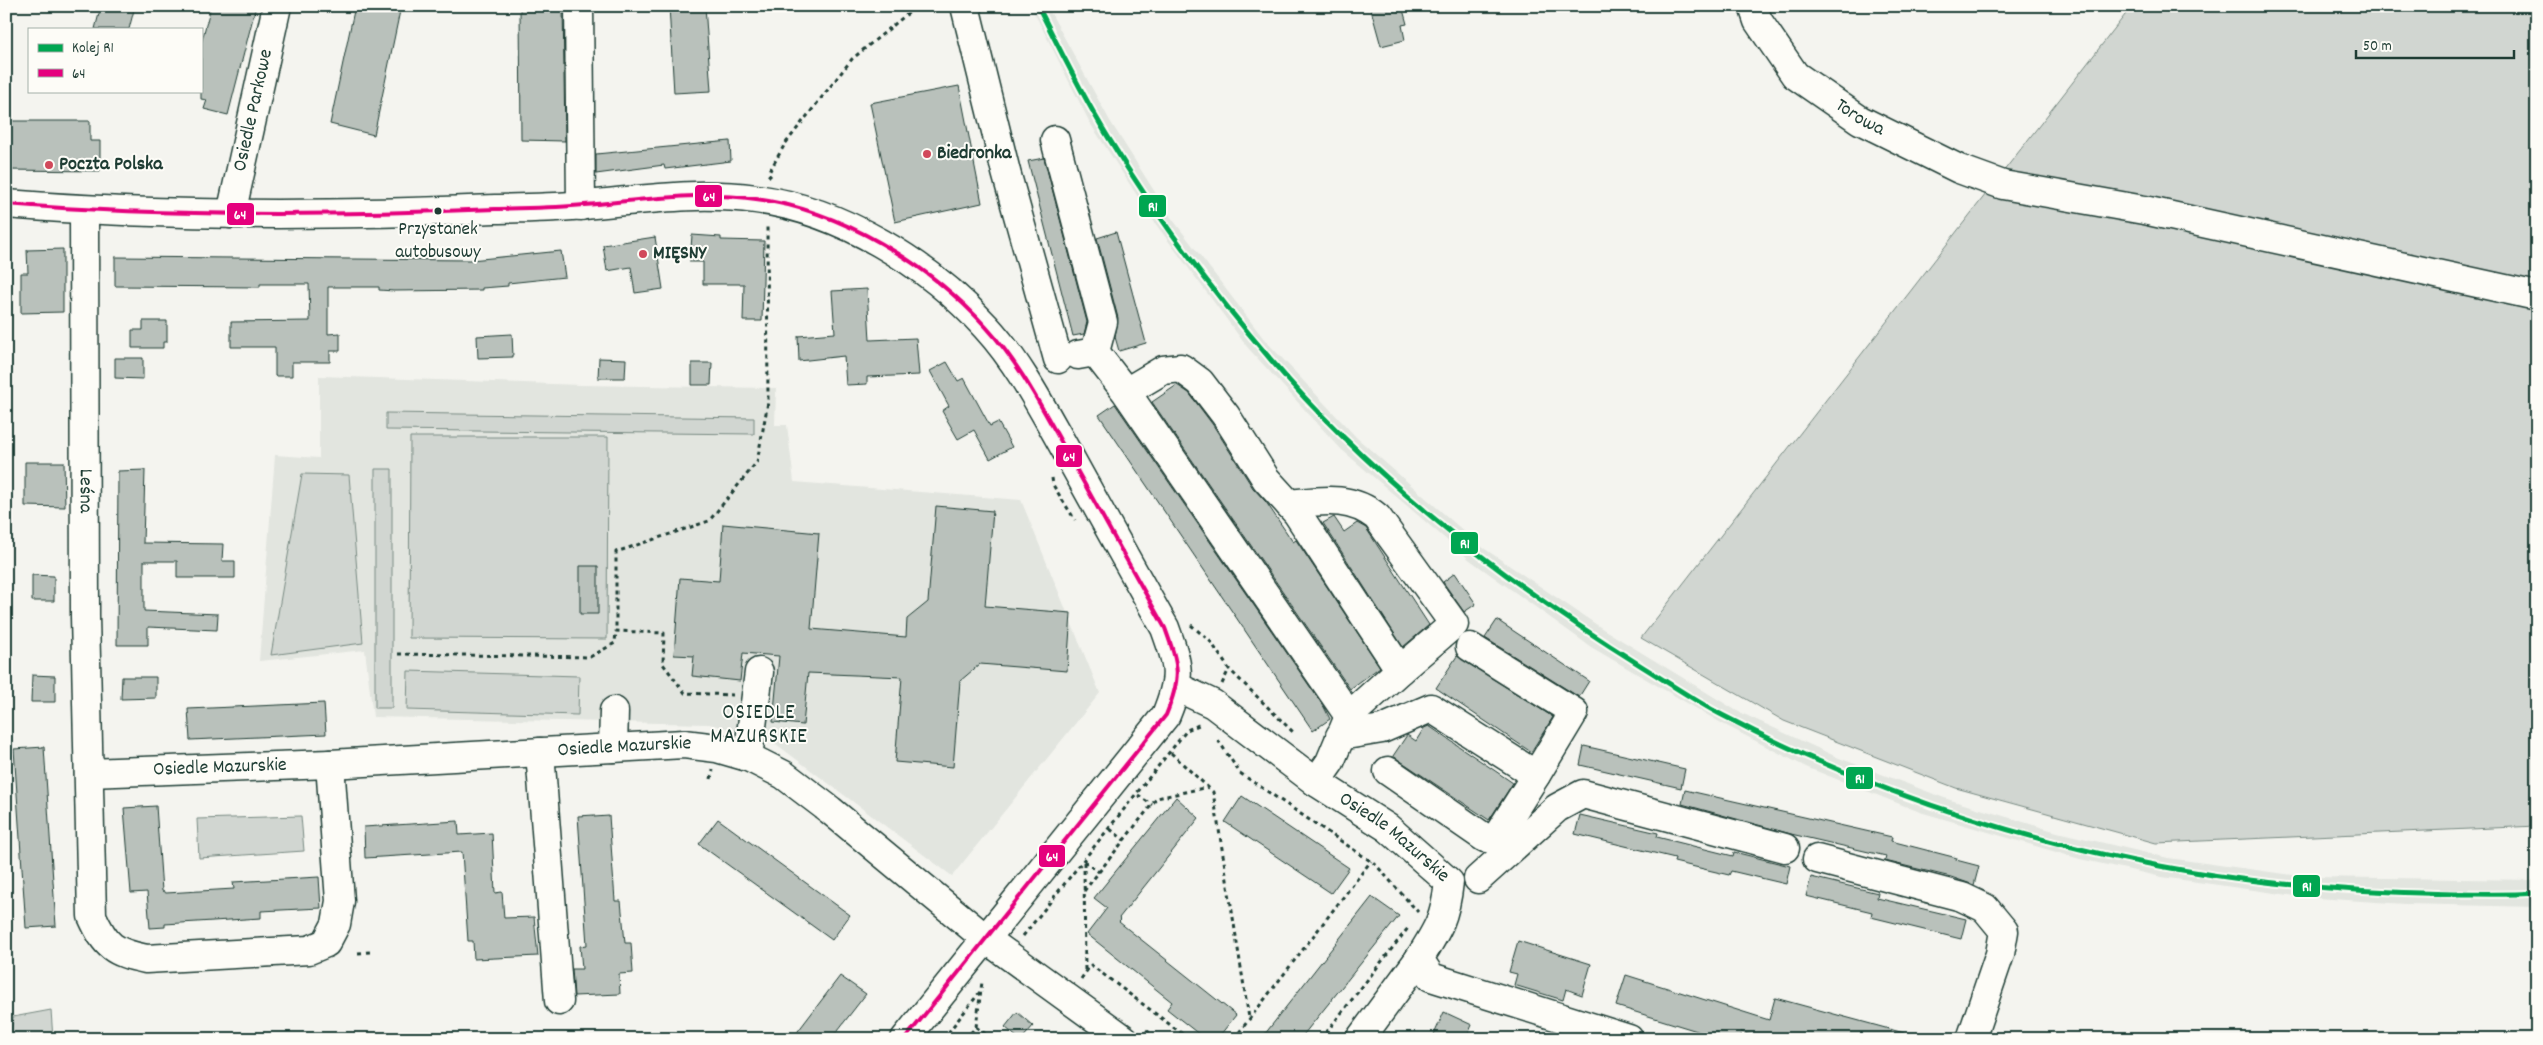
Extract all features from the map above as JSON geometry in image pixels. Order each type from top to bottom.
[{"type":"street","name":"Osiedle Parkowe","points":[[231,214],[277,6]]},
{"type":"street","points":[[579,6],[581,206]]},
{"type":"street","points":[[965,6],[1006,172],[1058,359]]},
{"type":"street","name":"Torowa","points":[[1753,6],[1758,21],[1794,75],[1860,120],[1958,169],[2004,185],[2144,210],[2537,296]]},
{"type":"street","points":[[1055,140],[1103,322],[1095,352]]},
{"type":"street","points":[[6,204],[84,210],[231,214],[370,214],[581,206],[684,194],[756,199],[816,214],[864,235],[913,261],[955,296],[987,328],[1023,375],[1165,628],[1177,661],[1177,688],[1166,715],[997,946],[905,1039]]},
{"type":"street","name":"Leśna","points":[[84,210],[86,616],[92,916],[103,940],[125,955],[146,959],[309,950],[326,943],[336,924],[340,900],[330,764]]},
{"type":"street","points":[[1023,375],[1058,359],[1095,352]]},
{"type":"street","points":[[1095,352],[1126,392],[1345,726]]},
{"type":"street","points":[[1126,392],[1162,370],[1181,368],[1200,382],[1226,416],[1266,479],[1297,513],[1400,670]]},
{"type":"street","points":[[1289,504],[1329,500],[1363,506],[1376,517],[1454,624],[1400,670],[1345,726],[1330,762],[1316,782]]},
{"type":"street","points":[[1388,771],[1485,838],[1496,838],[1574,712],[1470,647]]},
{"type":"street","points":[[748,757],[759,672]]},
{"type":"street","name":"Osiedle Mazurskie","points":[[1177,688],[1213,704],[1316,782],[1388,828],[1449,882],[1446,910],[1424,927],[1419,960],[1360,1039]]},
{"type":"street","points":[[1345,726],[1382,729],[1431,708],[1536,775]]},
{"type":"street","points":[[613,748],[614,711]]},
{"type":"street","name":"Osiedle Mazurskie","points":[[89,773],[330,764],[684,744],[717,748],[748,757],[784,776],[830,810],[997,946],[1124,1039]]},
{"type":"street","points":[[540,752],[559,1001]]},
{"type":"street","points":[[1449,882],[1478,878],[1557,808],[1583,794],[1785,848]]},
{"type":"street","points":[[1478,878],[1485,838]]},
{"type":"street","points":[[1817,859],[1962,897],[1984,908],[2004,931],[2000,954],[1971,1039]]},
{"type":"street","points":[[1419,960],[1431,977],[1629,1039]]},
{"type":"path","points":[[774,181],[768,174],[785,144],[852,59],[917,6]]},
{"type":"path","points":[[398,654],[590,657],[615,643],[616,552],[709,521],[757,462],[768,402],[767,224],[770,215]]},
{"type":"path","points":[[1052,476],[1053,485],[1079,527]]},
{"type":"path","points":[[1186,621],[1211,642],[1229,669],[1295,734]]},
{"type":"path","points":[[616,631],[664,633],[663,664],[686,693],[738,695]]},
{"type":"path","points":[[965,1039],[976,1027],[983,978],[997,946],[1084,861],[1188,730],[1205,722]]},
{"type":"path","points":[[1216,738],[1240,772],[1371,861],[1424,927],[1321,1039]]},
{"type":"path","points":[[1170,753],[1213,792],[1249,1018]]},
{"type":"path","points":[[1084,891],[1157,798],[1208,787]]},
{"type":"path","points":[[1138,795],[1152,805]]},
{"type":"path","points":[[1110,829],[1124,840]]},
{"type":"path","points":[[1084,861],[1099,872]]},
{"type":"path","points":[[1084,861],[1085,973]]},
{"type":"path","points":[[1234,1039],[1371,861]]},
{"type":"path","points":[[358,952],[370,952]]},
{"type":"path","points":[[1080,981],[1091,965],[1189,1039]]},
{"type":"path","points":[[943,1039],[981,991]]},
{"type":"path","points":[[976,1027],[992,1039]]},
{"type":"shaded area","points":[[1031,6],[1047,6],[1110,121],[1170,216],[1264,339],[1357,438],[1482,547],[1603,629],[1737,711],[1839,758],[1947,799],[2057,832],[2168,858],[2307,877],[2537,880],[2537,907],[2405,904],[2303,897],[2162,877],[2080,859],[1920,812],[1806,767],[1723,724],[1591,647],[1470,560],[1341,449],[1248,348],[1155,223],[1090,123]]},
{"type":"shaded area","points":[[2132,6],[2537,6],[2537,826],[2156,843],[1956,788],[1784,721],[1641,638]]},
{"type":"shaded area","points":[[319,376],[581,385],[776,388],[775,425],[787,425],[794,482],[1021,500],[1100,693],[952,876],[768,738],[709,724],[373,717],[365,650],[259,661],[275,455],[319,458]]},
{"type":"shaded area","points":[[386,413],[754,418],[754,434],[386,430]]},
{"type":"shaded area","points":[[410,437],[608,437],[607,639],[409,638]]},
{"type":"shaded area","points":[[375,469],[392,469],[392,708],[375,708]]},
{"type":"shaded area","points":[[302,474],[349,475],[363,643],[271,655]]},
{"type":"shaded area","points":[[408,671],[579,676],[578,715],[407,710]]},
{"type":"shaded area","points":[[301,816],[304,851],[199,858],[197,819]]},
{"type":"shaded area","points":[[51,1010],[53,1039],[10,1039],[13,1017]]},
{"type":"building","points":[[101,6],[135,6],[129,28],[95,28]]},
{"type":"building","points":[[211,6],[256,6],[228,115],[204,109],[207,100],[201,99],[202,40]]},
{"type":"building","points":[[355,6],[401,6],[374,135],[330,124]]},
{"type":"building","points":[[520,6],[563,6],[565,141],[521,140]]},
{"type":"building","points":[[669,6],[705,6],[711,91],[674,93]]},
{"type":"building","points":[[1370,6],[1402,6],[1407,24],[1402,25],[1405,40],[1381,46]]},
{"type":"building","name":"Biedronka","points":[[959,86],[982,203],[895,222],[870,103]]},
{"type":"building","points":[[6,121],[90,121],[90,141],[100,141],[100,171],[6,170]]},
{"type":"building","points":[[730,141],[731,161],[665,169],[664,165],[596,174],[596,154]]},
{"type":"building","points":[[1044,158],[1087,322],[1084,334],[1073,336],[1028,161]]},
{"type":"building","points":[[1116,232],[1146,343],[1119,351],[1115,337],[1118,318],[1097,238]]},
{"type":"building","points":[[692,235],[721,237],[721,240],[764,241],[762,321],[743,321],[744,284],[703,284],[703,262],[690,262]]},
{"type":"building","name":"MIĘSNY","points":[[655,237],[663,289],[635,293],[631,267],[607,271],[603,245]]},
{"type":"building","points":[[63,249],[63,312],[21,313],[21,273],[28,273],[27,250]]},
{"type":"building","points":[[561,251],[565,277],[508,283],[508,286],[482,288],[482,290],[394,291],[379,290],[379,287],[328,287],[328,334],[340,333],[340,351],[330,351],[330,362],[292,362],[292,376],[275,376],[275,347],[231,347],[231,322],[310,321],[309,284],[260,284],[260,287],[115,286],[115,257],[471,260]]},
{"type":"building","points":[[867,289],[870,340],[916,338],[919,375],[867,377],[867,384],[846,385],[844,356],[799,361],[798,336],[835,333],[832,291]]},
{"type":"building","points":[[143,321],[167,321],[167,342],[163,342],[163,348],[132,348],[132,330],[143,330]]},
{"type":"building","points":[[512,334],[513,357],[478,358],[477,336]]},
{"type":"building","points":[[115,358],[143,358],[143,379],[115,378]]},
{"type":"building","points":[[599,358],[626,359],[625,378],[598,378]]},
{"type":"building","points":[[947,362],[958,381],[964,378],[990,426],[998,422],[1012,447],[990,459],[974,430],[958,439],[942,411],[949,406],[930,371]]},
{"type":"building","points":[[692,363],[712,363],[711,385],[692,385]]},
{"type":"building","points":[[1177,385],[1189,393],[1213,425],[1253,488],[1266,502],[1293,542],[1296,540],[1380,667],[1350,689],[1152,402]]},
{"type":"building","points":[[1115,404],[1324,707],[1330,719],[1313,731],[1099,415]]},
{"type":"building","points":[[25,462],[64,462],[65,507],[25,506]]},
{"type":"building","points":[[145,470],[143,543],[223,544],[222,561],[235,561],[235,578],[177,578],[177,561],[144,561],[144,611],[218,614],[217,630],[148,627],[148,645],[117,645],[118,471]]},
{"type":"building","points":[[936,506],[993,511],[985,606],[1071,613],[1067,671],[980,664],[960,681],[953,767],[895,762],[902,677],[808,673],[803,725],[773,722],[779,656],[743,653],[740,681],[692,676],[694,656],[674,655],[680,578],[719,581],[723,524],[819,533],[811,629],[906,637],[907,619],[928,602]]},
{"type":"building","points":[[1334,517],[1344,532],[1357,523],[1366,528],[1429,625],[1403,647],[1323,523]]},
{"type":"building","points":[[580,566],[598,566],[598,614],[580,614]]},
{"type":"building","points":[[1455,573],[1476,604],[1464,612],[1443,582]]},
{"type":"building","points":[[32,575],[54,576],[54,601],[32,601]]},
{"type":"building","points":[[1497,620],[1589,681],[1579,697],[1485,638]]},
{"type":"building","points":[[1457,656],[1553,717],[1531,752],[1436,688]]},
{"type":"building","points":[[32,675],[55,676],[55,702],[31,702]]},
{"type":"building","points":[[122,677],[156,677],[156,698],[121,699]]},
{"type":"building","points":[[324,703],[326,734],[190,740],[188,709]]},
{"type":"building","points":[[1429,726],[1513,783],[1489,820],[1393,756],[1407,735],[1416,741],[1424,728]]},
{"type":"building","points":[[1584,746],[1685,769],[1681,788],[1580,765]]},
{"type":"building","points":[[44,747],[56,926],[26,928],[14,749]]},
{"type":"building","points":[[1685,790],[1892,837],[1891,841],[1957,858],[1956,860],[1979,866],[1974,885],[1951,877],[1885,861],[1886,856],[1791,834],[1682,804]]},
{"type":"building","points":[[1242,796],[1349,868],[1331,893],[1225,822]]},
{"type":"building","points":[[1176,797],[1199,818],[1119,918],[1121,920],[1119,922],[1236,1015],[1217,1039],[1205,1039],[1167,1009],[1172,1002],[1087,934],[1107,908],[1094,898]]},
{"type":"building","points":[[156,806],[162,891],[166,893],[234,889],[233,882],[319,877],[321,908],[261,911],[261,918],[165,924],[165,927],[150,928],[147,892],[131,893],[124,808]]},
{"type":"building","points":[[594,815],[594,817],[609,816],[615,901],[621,901],[625,943],[631,943],[633,973],[619,974],[620,994],[574,996],[572,969],[582,969],[580,946],[587,945],[578,816]]},
{"type":"building","points":[[1580,815],[1658,833],[1657,837],[1733,856],[1734,852],[1790,866],[1786,884],[1731,871],[1729,875],[1674,862],[1675,858],[1575,834]]},
{"type":"building","points":[[718,819],[850,915],[832,940],[699,844]]},
{"type":"building","points":[[458,821],[459,835],[492,833],[495,893],[502,892],[504,918],[534,917],[538,956],[474,959],[473,941],[468,941],[462,852],[365,858],[364,827]]},
{"type":"building","points":[[1811,877],[1878,893],[1877,898],[1966,919],[1961,939],[1871,917],[1872,912],[1806,896]]},
{"type":"building","points":[[1372,897],[1399,916],[1300,1039],[1261,1039]]},
{"type":"building","points":[[1518,941],[1591,964],[1582,995],[1566,989],[1563,1000],[1514,985],[1517,974],[1509,972]]},
{"type":"building","points":[[1626,975],[1769,1020],[1775,998],[1904,1033],[1903,1039],[1767,1039],[1741,1032],[1739,1039],[1723,1039],[1616,1006]]},
{"type":"building","points":[[840,976],[866,994],[831,1039],[792,1039]]},
{"type":"building","points":[[1017,1012],[1033,1026],[1022,1039],[1019,1039],[1005,1027]]},
{"type":"building","points":[[1444,1012],[1472,1025],[1466,1039],[1432,1039]]},
{"type":"rail line","name":"R1","points":[[1038,6],[1089,105],[1145,195],[1228,308],[1309,403],[1389,480],[1482,557],[1588,632],[1702,704],[1783,745],[1846,773],[1910,797],[1974,820],[2040,839],[2107,855],[2174,869],[2241,879],[2320,887],[2426,893],[2537,893]]},
{"type":"transit line","name":"64","points":[[6,204],[189,213],[312,214],[573,206],[691,196],[756,199],[788,205],[820,215],[851,228],[911,262],[963,304],[986,327],[1010,356],[1030,388],[1165,628],[1176,662],[1177,672],[1175,690],[1166,715],[905,1039]]},
{"type":"place","name":"Biedronka","points":[[927,154]]},
{"type":"place","name":"Poczta Polska","points":[[49,165]]},
{"type":"place","name":"Przystanek autobusowy","points":[[438,211]]},
{"type":"place","name":"MIĘSNY","points":[[643,254]]},
{"type":"district","name":"OSIEDLE MAZURSKIE","points":[[759,726]]}]
